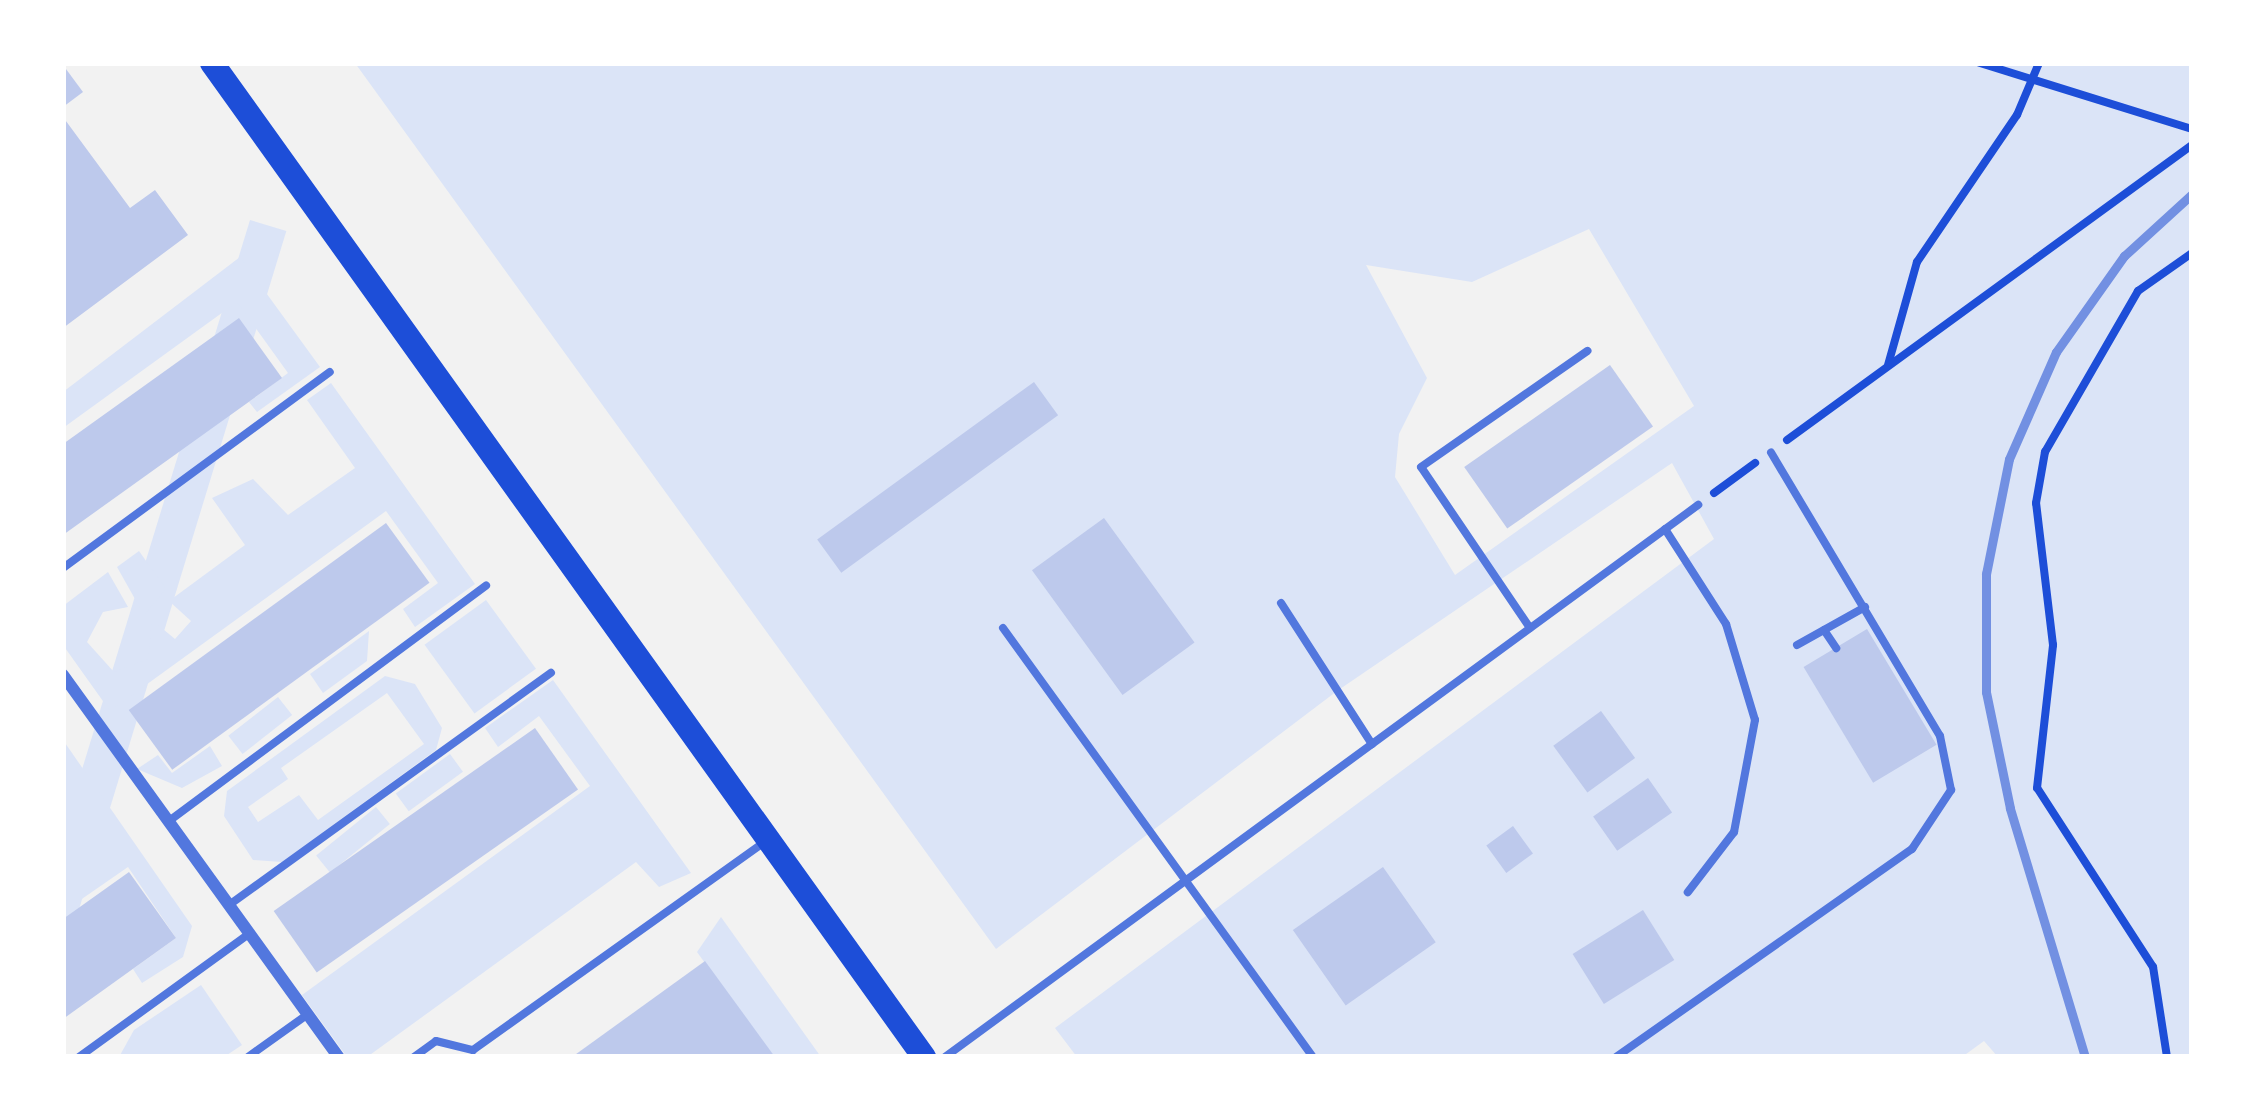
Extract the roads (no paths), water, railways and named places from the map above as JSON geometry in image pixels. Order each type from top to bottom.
[{"type":"main road","points":[[212,63],[924,1057]]},
{"type":"street","points":[[63,675],[339,1057]]},
{"type":"lane","points":[[1530,628],[1420,467],[1587,351]]},
{"type":"lane","points":[[63,568],[330,372]]},
{"type":"lane","points":[[1616,1057],[1912,849],[1943,812],[1949,765],[1940,736],[1771,452]]},
{"type":"lane","points":[[945,1057],[1698,505]]},
{"type":"lane","points":[[1665,529],[1726,623],[1755,720],[1734,832],[1688,892]]},
{"type":"lane","points":[[168,821],[486,586]]},
{"type":"lane","points":[[1281,603],[1372,745]]},
{"type":"lane","points":[[1797,646],[1864,607]]},
{"type":"lane","points":[[1003,628],[1313,1057]]},
{"type":"lane","points":[[1824,630],[1835,648]]},
{"type":"lane","points":[[229,905],[551,673]]},
{"type":"lane","points":[[414,1057],[436,1041],[473,1050],[768,839]]},
{"type":"lane","points":[[79,1057],[249,934]]},
{"type":"lane","points":[[248,1057],[308,1014]]},
{"type":"railway","points":[[2085,1057],[2010,808],[1986,692],[1986,574],[2009,459],[2056,352],[2124,256],[2192,194]]}]
